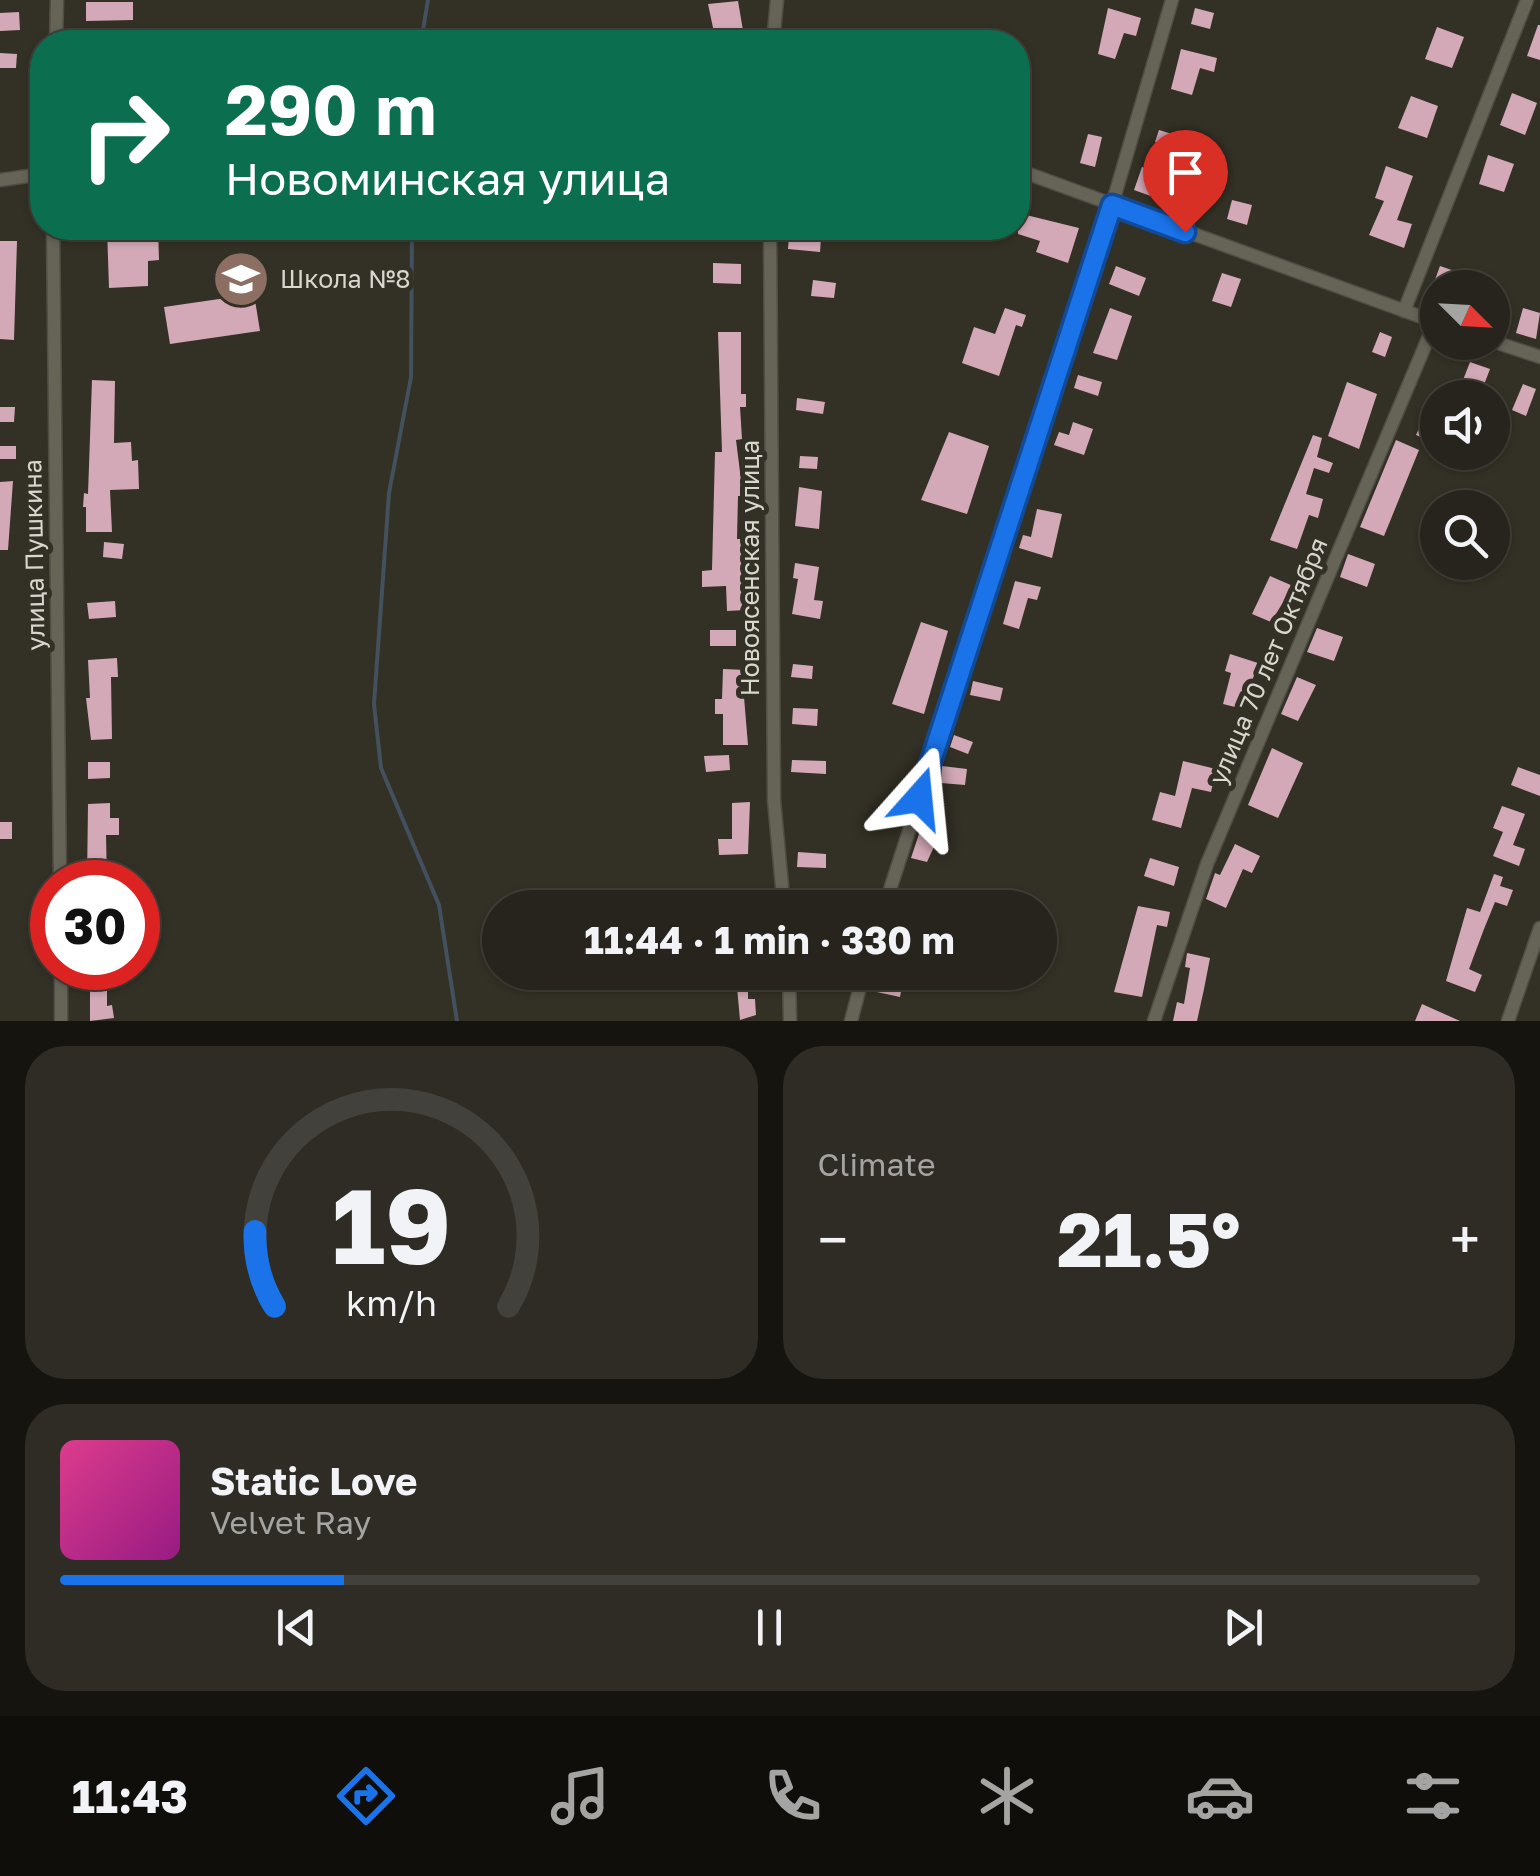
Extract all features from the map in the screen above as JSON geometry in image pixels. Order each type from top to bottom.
[{"type":"street","points":[[56,30],[57,0]]},
{"type":"street","points":[[773,30],[777,0]]},
{"type":"street","points":[[890,890],[1112,205],[1172,0]]},
{"type":"street","points":[[1404,311],[1526,0]]},
{"type":"street","points":[[1030,174],[1420,317]]},
{"type":"street","points":[[0,180],[30,176]]},
{"type":"street","name":"улица Пушкина","points":[[53,240],[60,860]]},
{"type":"street","name":"Новоясенская улица","points":[[770,240],[774,800],[782,890]]},
{"type":"street","points":[[1510,347],[1540,357]]},
{"type":"street","name":"улица 70 лет Октября","points":[[1154,1021],[1208,864],[1420,360]]},
{"type":"street","points":[[1508,1021],[1540,928]]},
{"type":"street","points":[[60,990],[61,1021]]},
{"type":"street","points":[[789,990],[790,1021]]},
{"type":"street","points":[[851,1021],[859,990]]},
{"type":"building","points":[[738,1],[743,30],[713,30],[708,4]]},
{"type":"building","points":[[86,2],[133,2],[133,20],[86,21]]},
{"type":"building","points":[[1108,8],[1141,18],[1136,36],[1124,33],[1115,59],[1098,54]]},
{"type":"building","points":[[1195,8],[1214,13],[1210,29],[1191,24]]},
{"type":"building","points":[[19,12],[20,30],[0,31],[0,13]]},
{"type":"building","points":[[1540,25],[1540,60],[1527,56]]},
{"type":"building","points":[[1437,27],[1464,37],[1452,68],[1425,59]]},
{"type":"building","points":[[1181,49],[1217,58],[1214,72],[1200,68],[1192,95],[1171,89]]},
{"type":"building","points":[[0,53],[17,54],[16,68],[0,68]]},
{"type":"building","points":[[1512,93],[1537,103],[1525,135],[1500,125]]},
{"type":"building","points":[[1411,96],[1438,106],[1427,138],[1398,128]]},
{"type":"building","points":[[1159,130],[1182,137],[1179,148],[1155,142]]},
{"type":"building","points":[[1088,134],[1102,137],[1095,167],[1080,163]]},
{"type":"building","points":[[1488,155],[1514,164],[1504,192],[1479,184]]},
{"type":"building","points":[[1386,166],[1413,176],[1397,220],[1412,224],[1404,248],[1369,235],[1384,201],[1375,198]]},
{"type":"building","points":[[1142,167],[1167,175],[1159,199],[1134,190]]},
{"type":"building","points":[[1232,200],[1252,205],[1247,225],[1227,219]]},
{"type":"building","points":[[1030,216],[1079,228],[1068,263],[1036,252],[1040,241],[1030,238]]},
{"type":"building","points":[[107,240],[158,240],[159,260],[148,261],[148,286],[109,288]]},
{"type":"building","points":[[789,240],[821,240],[820,252],[788,249]]},
{"type":"building","points":[[0,241],[17,241],[14,340],[0,339]]},
{"type":"building","points":[[713,263],[741,264],[741,284],[713,283]]},
{"type":"building","points":[[1116,266],[1146,278],[1139,296],[1109,284]]},
{"type":"building","points":[[1222,273],[1241,279],[1231,307],[1212,301]]},
{"type":"building","points":[[813,280],[836,283],[834,298],[811,296]]},
{"type":"building","points":[[254,294],[260,331],[170,344],[164,307]]},
{"type":"building","points":[[1005,308],[1026,315],[1022,327],[1016,325],[999,376],[962,363],[974,327],[995,334]]},
{"type":"building","points":[[1110,308],[1132,316],[1117,360],[1093,353]]},
{"type":"building","points":[[1523,308],[1540,313],[1536,339],[1516,333]]},
{"type":"building","points":[[718,332],[741,332],[741,394],[746,394],[746,407],[740,407],[742,439],[736,440],[743,496],[738,496],[737,539],[742,539],[746,610],[727,611],[726,586],[702,587],[702,571],[712,570],[715,452],[722,452]]},
{"type":"building","points":[[1380,332],[1392,337],[1385,357],[1372,352]]},
{"type":"building","points":[[1470,362],[1490,369],[1486,380],[1463,380]]},
{"type":"building","points":[[1078,375],[1102,382],[1098,396],[1074,388]]},
{"type":"building","points":[[92,380],[115,381],[114,443],[131,442],[132,461],[138,460],[139,489],[110,490],[112,532],[86,532],[83,507],[84,493],[88,494]]},
{"type":"building","points":[[1347,382],[1377,394],[1359,449],[1328,436]]},
{"type":"building","points":[[1523,384],[1536,389],[1526,416],[1512,410]]},
{"type":"building","points":[[797,398],[825,402],[823,414],[796,410]]},
{"type":"building","points":[[0,407],[15,407],[14,422],[0,422]]},
{"type":"building","points":[[1073,422],[1093,429],[1084,455],[1054,445],[1059,432],[1069,435]]},
{"type":"building","points":[[949,432],[989,446],[967,514],[921,500]]},
{"type":"building","points":[[1313,435],[1322,438],[1317,457],[1333,463],[1329,473],[1314,468],[1306,494],[1323,499],[1318,518],[1309,515],[1297,549],[1270,540]]},
{"type":"building","points":[[1396,440],[1419,450],[1384,536],[1360,527]]},
{"type":"building","points":[[0,446],[16,446],[16,459],[0,459]]},
{"type":"building","points":[[800,456],[818,457],[817,469],[799,468]]},
{"type":"building","points":[[13,481],[8,550],[0,550],[0,482]]},
{"type":"building","points":[[799,487],[822,491],[819,529],[795,526]]},
{"type":"building","points":[[1037,509],[1062,514],[1052,558],[1019,548],[1023,535],[1031,537]]},
{"type":"building","points":[[104,542],[124,544],[122,559],[103,557]]},
{"type":"building","points":[[1348,554],[1375,564],[1367,587],[1340,577]]},
{"type":"building","points":[[795,563],[819,567],[814,600],[823,601],[820,619],[792,614],[798,579],[793,578]]},
{"type":"building","points":[[1270,576],[1293,586],[1271,622],[1252,614]]},
{"type":"building","points":[[1015,581],[1041,587],[1037,600],[1028,598],[1019,629],[1003,624]]},
{"type":"building","points":[[115,601],[116,617],[89,619],[87,603]]},
{"type":"building","points":[[921,622],[948,631],[924,714],[892,704]]},
{"type":"building","points":[[1317,628],[1343,637],[1334,661],[1307,652]]},
{"type":"building","points":[[710,630],[736,630],[736,646],[710,646]]},
{"type":"building","points":[[1230,654],[1258,663],[1243,709],[1223,704],[1231,673],[1225,671]]},
{"type":"building","points":[[117,658],[118,677],[111,677],[112,739],[91,740],[86,698],[90,698],[88,660]]},
{"type":"building","points":[[793,664],[813,666],[812,679],[791,677]]},
{"type":"building","points":[[723,669],[747,670],[747,685],[743,685],[748,745],[723,745],[723,714],[715,714],[715,699],[722,699]]},
{"type":"building","points":[[1297,677],[1316,685],[1298,721],[1281,714]]},
{"type":"building","points":[[973,681],[1003,688],[1000,701],[970,695]]},
{"type":"building","points":[[793,708],[818,709],[817,726],[792,724]]},
{"type":"building","points":[[954,735],[973,742],[968,754],[950,747]]},
{"type":"building","points":[[1272,748],[1303,763],[1278,818],[1248,805]]},
{"type":"building","points":[[729,755],[730,770],[706,772],[704,756]]},
{"type":"building","points":[[792,760],[826,761],[826,774],[791,772]]},
{"type":"building","points":[[1183,761],[1216,769],[1211,792],[1192,788],[1181,828],[1152,820],[1160,792],[1175,796]]},
{"type":"building","points":[[88,762],[110,762],[110,778],[88,779]]},
{"type":"building","points":[[942,766],[967,769],[965,785],[941,783]]},
{"type":"building","points":[[1518,767],[1540,775],[1540,796],[1511,785]]},
{"type":"building","points":[[750,802],[748,854],[719,855],[718,839],[732,839],[732,803]]},
{"type":"building","points":[[110,803],[110,818],[119,818],[119,835],[106,835],[107,860],[87,860],[88,804]]},
{"type":"building","points":[[1502,806],[1525,814],[1513,845],[1525,849],[1519,866],[1493,856],[1503,832],[1493,828]]},
{"type":"building","points":[[924,819],[944,825],[927,862],[911,858]]},
{"type":"building","points":[[0,822],[12,822],[12,839],[0,839]]},
{"type":"building","points":[[1235,844],[1260,856],[1252,873],[1243,869],[1226,908],[1206,899],[1215,873],[1220,875]]},
{"type":"building","points":[[798,852],[826,854],[826,868],[797,867]]},
{"type":"building","points":[[1150,858],[1179,867],[1174,886],[1144,876]]},
{"type":"building","points":[[1494,874],[1503,877],[1500,886],[1513,890],[1507,906],[1495,902],[1469,969],[1482,975],[1475,992],[1446,981],[1467,908],[1480,912]]},
{"type":"building","points":[[1138,906],[1170,912],[1167,927],[1157,925],[1142,997],[1114,992]]},
{"type":"building","points":[[1187,953],[1210,958],[1204,989],[1197,1021],[1173,1021],[1177,1002],[1184,1004],[1190,968],[1185,967]]},
{"type":"building","points":[[90,990],[107,990],[107,1006],[112,1005],[114,1018],[90,1021]]},
{"type":"building","points":[[737,990],[748,990],[748,999],[755,999],[756,1015],[740,1020]]},
{"type":"building","points":[[872,990],[901,990],[900,997]]},
{"type":"building","points":[[1422,1004],[1460,1021],[1415,1021]]},
{"type":"waterway","points":[[423,30],[428,0]]},
{"type":"waterway","points":[[412,240],[411,377],[389,493],[374,704],[381,768],[439,905],[457,1021]]},
{"type":"place","name":"Школа №8","points":[[241,279]]},
{"type":"route","points":[[919,798],[1112,205],[1185,232]]}]
